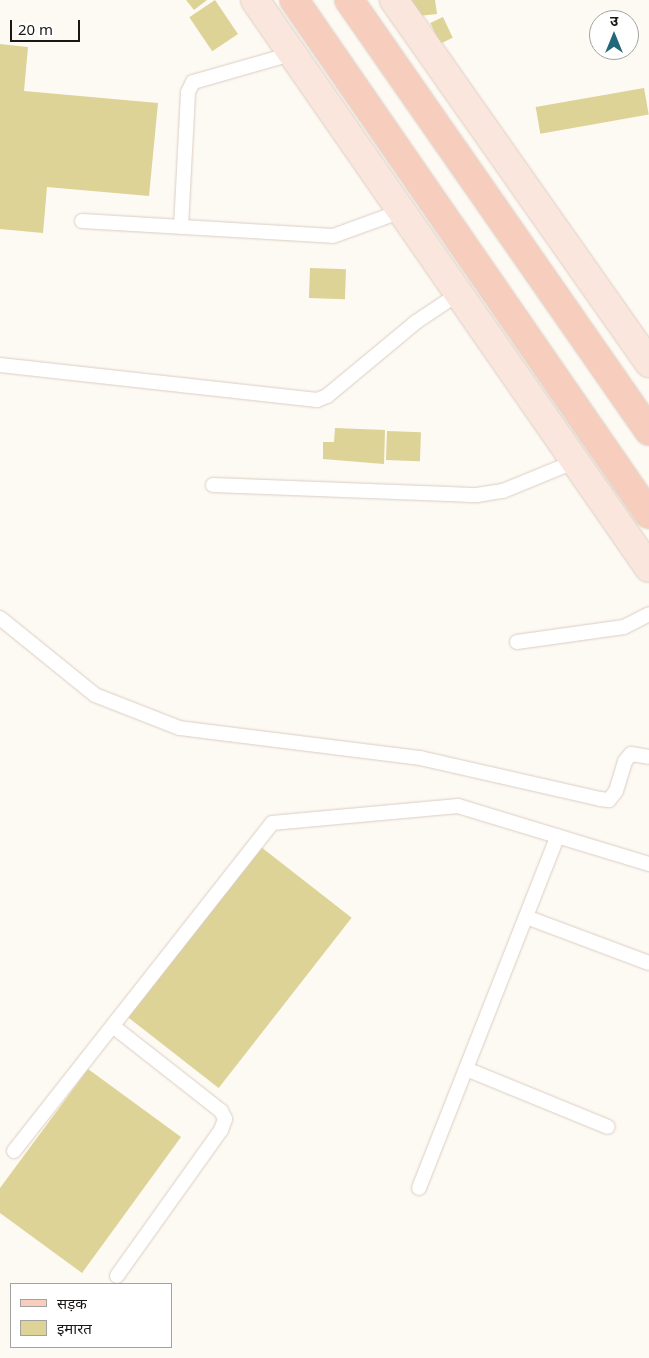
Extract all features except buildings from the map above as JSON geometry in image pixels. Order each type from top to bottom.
[{"type":"main road","points":[[294,0],[649,514]]},
{"type":"main road","points":[[349,0],[649,431]]},
{"type":"street","points":[[255,0],[399,212],[649,568]]},
{"type":"street","points":[[394,0],[649,363]]},
{"type":"lane","points":[[181,227],[188,92],[193,82],[290,54]]},
{"type":"lane","points":[[82,221],[333,236],[399,212]]},
{"type":"lane","points":[[0,365],[317,400],[327,396],[416,322],[458,294]]},
{"type":"lane","points":[[213,485],[478,495],[504,491],[576,462]]},
{"type":"lane","points":[[517,642],[624,627],[649,614]]},
{"type":"lane","points":[[0,618],[95,695],[179,728],[420,758],[609,800],[616,791],[625,761],[631,754],[649,757]]},
{"type":"lane","points":[[14,1151],[114,1027],[194,919],[272,823],[458,806],[649,864]]},
{"type":"lane","points":[[419,1188],[558,836]]},
{"type":"lane","points":[[526,916],[649,963]]},
{"type":"lane","points":[[114,1027],[221,1111],[226,1119],[222,1130],[117,1276]]},
{"type":"lane","points":[[466,1069],[608,1127]]}]
